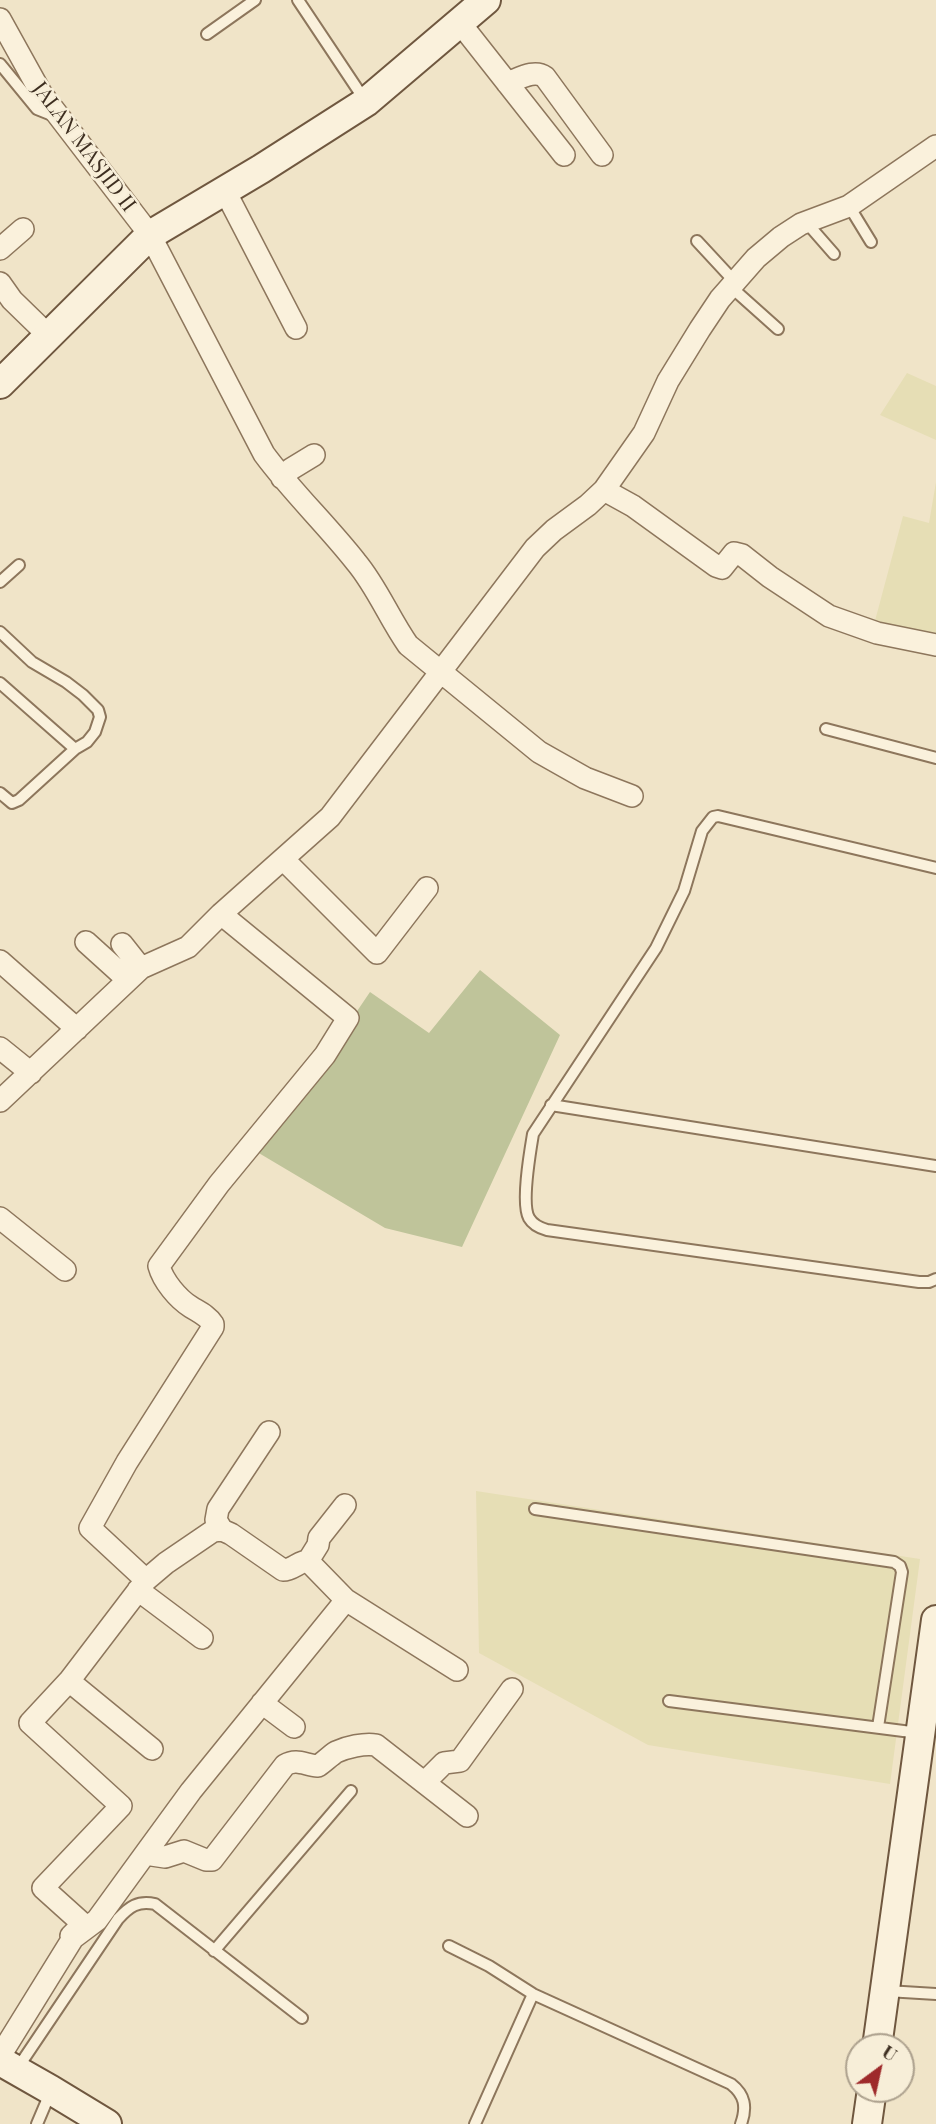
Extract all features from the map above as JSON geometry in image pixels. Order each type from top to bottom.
[{"type":"street","points":[[0,384],[150,235],[366,102],[486,0]]},
{"type":"street","name":"JALAN MASJID II","points":[[0,19],[41,93],[150,235],[264,453],[282,478],[340,542],[370,580],[391,622],[408,645],[539,752],[584,778],[632,796]]},
{"type":"street","points":[[460,23],[564,155]]},
{"type":"street","points":[[507,83],[540,73],[602,155]]},
{"type":"street","points":[[0,1101],[135,974],[188,947],[330,817],[535,548],[604,490],[644,433],[668,381],[699,330],[756,258],[781,237],[806,222],[849,206],[936,146]]},
{"type":"street","points":[[225,191],[296,328]]},
{"type":"street","points":[[0,250],[23,229]]},
{"type":"street","points":[[0,284],[12,300],[49,336]]},
{"type":"street","points":[[282,478],[314,455]]},
{"type":"street","points":[[604,490],[633,506],[716,566],[722,568],[734,553],[741,555],[829,616],[877,633],[936,645]]},
{"type":"street","points":[[283,859],[377,953],[426,888]]},
{"type":"street","points":[[202,1638],[142,1585],[90,1528],[127,1462],[214,1324],[174,1291],[160,1272],[159,1266],[219,1184],[325,1055],[348,1018],[221,914]]},
{"type":"street","points":[[86,942],[135,974]]},
{"type":"street","points":[[122,944],[135,974]]},
{"type":"street","points":[[0,961],[77,1029]]},
{"type":"street","points":[[0,1048],[31,1073]]},
{"type":"street","points":[[0,1218],[65,1270]]},
{"type":"street","points":[[222,1530],[216,1520],[218,1508],[269,1432]]},
{"type":"street","points":[[308,1561],[318,1545],[319,1538],[345,1505]]},
{"type":"street","points":[[4,2059],[72,1934],[83,1924],[43,1888],[121,1806],[30,1723],[69,1681],[142,1585],[196,1541],[213,1531],[222,1530],[231,1534],[284,1570],[308,1561]]},
{"type":"street","points":[[308,1561],[346,1600],[457,1670]]},
{"type":"street","points":[[4,2059],[73,1938],[97,1920],[191,1791],[346,1600]]},
{"type":"street","points":[[879,2033],[936,1620]]},
{"type":"street","points":[[69,1681],[152,1749]]},
{"type":"street","points":[[425,1782],[444,1763],[460,1761],[512,1689]]},
{"type":"street","points":[[262,1703],[294,1727]]},
{"type":"street","points":[[145,1854],[165,1857],[184,1851],[212,1860],[285,1765],[291,1761],[299,1761],[318,1766],[334,1753],[364,1744],[376,1745],[467,1816]]},
{"type":"street","points":[[4,2059],[107,2124]]},
{"type":"street","points":[[867,2124],[870,2103]]},
{"type":"lane","points":[[207,34],[256,0]]},
{"type":"lane","points":[[298,0],[366,102]]},
{"type":"lane","points":[[0,64],[37,109],[59,116]]},
{"type":"lane","points":[[849,206],[871,242]]},
{"type":"lane","points":[[806,222],[834,254]]},
{"type":"lane","points":[[697,241],[733,285],[778,330]]},
{"type":"lane","points":[[0,582],[19,565]]},
{"type":"lane","points":[[0,632],[32,662],[75,689],[97,710],[100,717],[95,732],[87,742],[75,749],[15,803],[0,793]]},
{"type":"lane","points":[[0,683],[75,749]]},
{"type":"lane","points":[[826,729],[936,758]]},
{"type":"lane","points":[[936,868],[713,817],[702,831],[684,891],[656,948],[533,1135],[527,1213],[529,1219],[540,1228],[919,1282],[936,1279]]},
{"type":"lane","points":[[551,1105],[936,1166]]},
{"type":"lane","points":[[534,1509],[894,1562],[900,1566],[902,1572],[877,1727]]},
{"type":"lane","points":[[669,1701],[919,1732]]},
{"type":"lane","points":[[214,1951],[351,1791]]},
{"type":"lane","points":[[4,2059],[118,1919],[135,1904],[145,1902],[155,1904],[302,2018]]},
{"type":"lane","points":[[449,1946],[489,1966],[533,1994],[731,2084],[739,2090],[743,2099],[745,2108],[741,2124]]},
{"type":"lane","points":[[884,1991],[936,1994]]},
{"type":"lane","points":[[475,2124],[533,1994]]},
{"type":"lane","points":[[37,2124],[51,2090]]},
{"type":"shaded area","points":[[907,373],[936,386],[936,440],[880,415]]},
{"type":"shaded area","points":[[936,482],[936,647],[872,632],[903,516],[929,523]]},
{"type":"shaded area","points":[[476,1491],[920,1559],[890,1784],[648,1745],[479,1653]]},
{"type":"green space","points":[[480,970],[560,1035],[462,1247],[385,1228],[252,1149],[326,1057],[370,992],[429,1033]]}]
